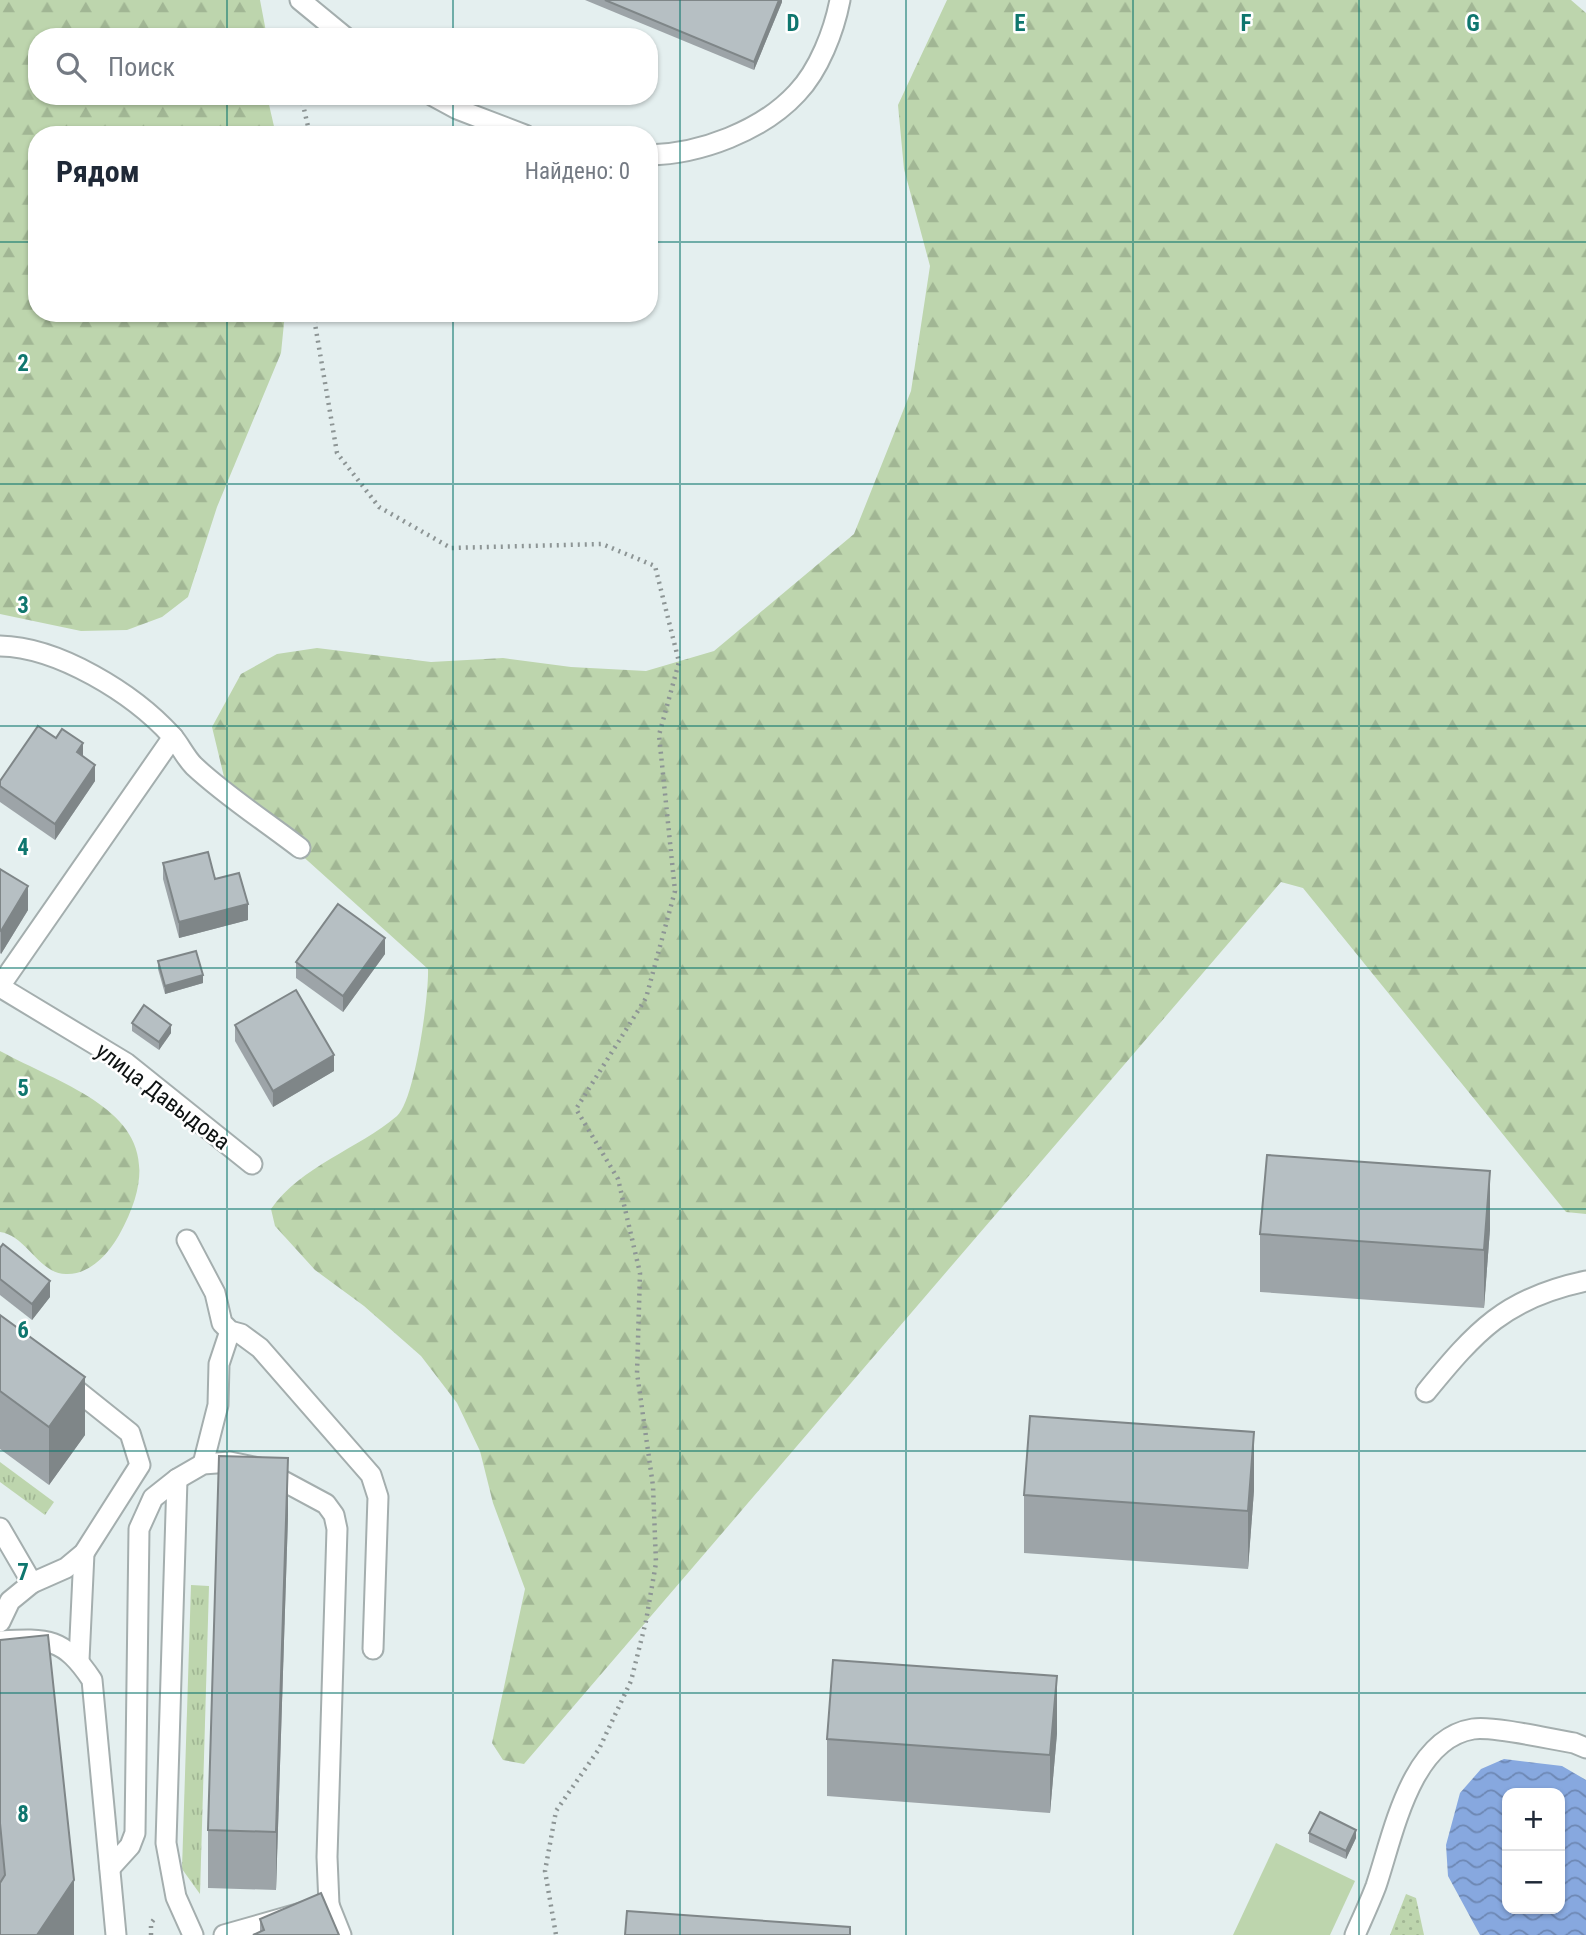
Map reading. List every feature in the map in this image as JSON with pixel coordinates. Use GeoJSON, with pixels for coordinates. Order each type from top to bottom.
{"type":"FeatureCollection","features":[{"type":"Feature","properties":{"kind":"lane"},"geometry":{"type":"LineString","coordinates":[[300,0],[334,28]]}},
{"type":"Feature","properties":{"kind":"lane"},"geometry":{"type":"LineString","coordinates":[[658,155],[673,155],[715,144],[762,120],[796,94],[816,68],[840,0]]}},
{"type":"Feature","properties":{"kind":"lane"},"geometry":{"type":"LineString","coordinates":[[450,105],[502,126]]}},
{"type":"Feature","properties":{"kind":"lane"},"geometry":{"type":"LineString","coordinates":[[0,646],[44,653],[77,667],[148,713],[173,737],[192,765],[300,848]]}},
{"type":"Feature","properties":{"kind":"lane"},"geometry":{"type":"LineString","coordinates":[[0,987],[173,737]]}},
{"type":"Feature","properties":{"kind":"lane","name":"улица Давыдова"},"geometry":{"type":"LineString","coordinates":[[0,987],[126,1063],[252,1164]]}},
{"type":"Feature","properties":{"kind":"lane"},"geometry":{"type":"LineString","coordinates":[[187,1240],[215,1293],[222,1323],[229,1331],[241,1334],[260,1348],[371,1475],[377,1497],[373,1649]]}},
{"type":"Feature","properties":{"kind":"lane"},"geometry":{"type":"LineString","coordinates":[[1426,1392],[1471,1337],[1493,1320],[1520,1303],[1586,1281]]}},
{"type":"Feature","properties":{"kind":"lane"},"geometry":{"type":"LineString","coordinates":[[203,1464],[214,1425],[219,1364],[229,1331]]}},
{"type":"Feature","properties":{"kind":"lane"},"geometry":{"type":"LineString","coordinates":[[0,1622],[10,1601],[32,1583],[66,1568],[84,1553],[140,1465],[130,1433],[53,1372]]}},
{"type":"Feature","properties":{"kind":"lane"},"geometry":{"type":"LineString","coordinates":[[110,1868],[130,1846],[135,1833],[139,1530],[153,1498],[177,1479],[203,1464],[230,1462],[259,1468],[326,1504],[334,1515],[337,1529],[327,1857],[329,1905],[341,1935]]}},
{"type":"Feature","properties":{"kind":"lane"},"geometry":{"type":"LineString","coordinates":[[177,1479],[166,1843],[176,1897],[193,1935]]}},
{"type":"Feature","properties":{"kind":"lane"},"geometry":{"type":"LineString","coordinates":[[0,1528],[32,1583]]}},
{"type":"Feature","properties":{"kind":"lane"},"geometry":{"type":"LineString","coordinates":[[79,1660],[84,1553]]}},
{"type":"Feature","properties":{"kind":"lane"},"geometry":{"type":"LineString","coordinates":[[0,1641],[57,1643],[79,1660],[92,1680],[116,1935]]}},
{"type":"Feature","properties":{"kind":"lane"},"geometry":{"type":"LineString","coordinates":[[1355,1935],[1375,1888],[1410,1787],[1438,1746],[1453,1735],[1475,1728],[1574,1743],[1586,1748]]}},
{"type":"Feature","properties":{"kind":"lane"},"geometry":{"type":"LineString","coordinates":[[224,1935],[329,1905]]}},
{"type":"Feature","properties":{"kind":"path"},"geometry":{"type":"LineString","coordinates":[[303,105],[308,126]]}},
{"type":"Feature","properties":{"kind":"path"},"geometry":{"type":"LineString","coordinates":[[315,322],[337,453],[379,507],[451,548],[601,544],[655,566],[679,662],[659,735],[675,891],[646,998],[576,1109],[618,1179],[640,1273],[637,1373],[653,1486],[656,1563],[646,1621],[631,1681],[599,1749],[556,1811],[545,1871],[556,1935]]}},
{"type":"Feature","properties":{"kind":"path"},"geometry":{"type":"LineString","coordinates":[[151,1923],[151,1935]]}},
{"type":"Feature","properties":{"kind":"green space"},"geometry":{"type":"Polygon","coordinates":[[[0,0],[260,0],[265,28],[28,28],[28,105],[269,105],[274,126],[28,126],[28,322],[284,322],[281,353],[217,507],[188,597],[162,617],[127,630],[81,631],[0,614],[0,0]]]}},
{"type":"Feature","properties":{"kind":"green space"},"geometry":{"type":"Polygon","coordinates":[[[947,0],[1571,0],[1586,13],[1586,1214],[1566,1212],[1303,888],[1281,882],[524,1764],[503,1760],[492,1743],[525,1589],[493,1503],[480,1451],[457,1403],[421,1356],[364,1306],[315,1270],[275,1226],[271,1209],[298,1181],[382,1128],[397,1116],[404,1106],[420,1046],[428,969],[268,825],[225,781],[212,727],[241,674],[277,654],[317,648],[431,662],[503,658],[571,667],[646,671],[714,651],[854,534],[911,391],[930,266],[904,169],[898,105],[947,0]]]}},
{"type":"Feature","properties":{"kind":"green space"},"geometry":{"type":"Polygon","coordinates":[[[0,1051],[90,1098],[114,1116],[131,1137],[139,1163],[136,1196],[115,1242],[98,1262],[83,1271],[66,1274],[56,1272],[40,1262],[17,1240],[0,1232],[0,1051]]]}},
{"type":"Feature","properties":{"kind":"green space"},"geometry":{"type":"Polygon","coordinates":[[[0,1462],[54,1502],[45,1515],[0,1482],[0,1462]]]}},
{"type":"Feature","properties":{"kind":"green space"},"geometry":{"type":"Polygon","coordinates":[[[191,1585],[209,1586],[200,1894],[182,1869],[191,1585]]]}},
{"type":"Feature","properties":{"kind":"green space"},"geometry":{"type":"Polygon","coordinates":[[[1276,1843],[1355,1881],[1330,1935],[1233,1935],[1276,1843]]]}},
{"type":"Feature","properties":{"kind":"green space"},"geometry":{"type":"Polygon","coordinates":[[[1406,1894],[1416,1898],[1424,1935],[1390,1935],[1406,1894]]]}},
{"type":"Feature","properties":{"kind":"water"},"geometry":{"type":"Polygon","coordinates":[[[1504,1759],[1562,1766],[1586,1780],[1586,1935],[1480,1935],[1448,1876],[1446,1845],[1460,1793],[1481,1769],[1504,1759]]]}},
{"type":"Feature","properties":{"kind":"building"},"geometry":{"type":"Polygon","coordinates":[[[605,0],[779,0],[754,62],[605,0]]]}},
{"type":"Feature","properties":{"kind":"building"},"geometry":{"type":"Polygon","coordinates":[[[38,726],[56,738],[62,729],[83,743],[77,752],[95,765],[55,824],[0,786],[0,781],[38,726]]]}},
{"type":"Feature","properties":{"kind":"building"},"geometry":{"type":"Polygon","coordinates":[[[208,852],[215,879],[239,873],[248,904],[179,922],[163,863],[208,852]]]}},
{"type":"Feature","properties":{"kind":"building"},"geometry":{"type":"Polygon","coordinates":[[[0,869],[28,886],[1,931],[0,930],[0,869]]]}},
{"type":"Feature","properties":{"kind":"building"},"geometry":{"type":"Polygon","coordinates":[[[338,904],[385,938],[343,996],[296,962],[338,904]]]}},
{"type":"Feature","properties":{"kind":"building"},"geometry":{"type":"Polygon","coordinates":[[[196,951],[203,975],[165,986],[158,961],[196,951]]]}},
{"type":"Feature","properties":{"kind":"building"},"geometry":{"type":"Polygon","coordinates":[[[296,990],[334,1055],[273,1091],[235,1025],[296,990]]]}},
{"type":"Feature","properties":{"kind":"building"},"geometry":{"type":"Polygon","coordinates":[[[144,1005],[171,1025],[159,1042],[132,1023],[144,1005]]]}},
{"type":"Feature","properties":{"kind":"building"},"geometry":{"type":"Polygon","coordinates":[[[1267,1155],[1490,1171],[1484,1250],[1260,1234],[1267,1155]]]}},
{"type":"Feature","properties":{"kind":"building"},"geometry":{"type":"Polygon","coordinates":[[[3,1244],[50,1281],[32,1304],[0,1279],[0,1248],[3,1244]]]}},
{"type":"Feature","properties":{"kind":"building"},"geometry":{"type":"Polygon","coordinates":[[[0,1315],[85,1377],[49,1427],[0,1391],[0,1315]]]}},
{"type":"Feature","properties":{"kind":"building"},"geometry":{"type":"Polygon","coordinates":[[[1030,1416],[1254,1432],[1248,1511],[1024,1495],[1030,1416]]]}},
{"type":"Feature","properties":{"kind":"building"},"geometry":{"type":"Polygon","coordinates":[[[219,1456],[288,1458],[276,1832],[208,1830],[219,1456]]]}},
{"type":"Feature","properties":{"kind":"building"},"geometry":{"type":"Polygon","coordinates":[[[48,1635],[74,1880],[37,1935],[0,1935],[0,1883],[5,1875],[0,1823],[0,1640],[48,1635]]]}},
{"type":"Feature","properties":{"kind":"building"},"geometry":{"type":"Polygon","coordinates":[[[833,1660],[1057,1676],[1050,1755],[827,1739],[833,1660]]]}},
{"type":"Feature","properties":{"kind":"building"},"geometry":{"type":"Polygon","coordinates":[[[1320,1812],[1356,1830],[1346,1851],[1309,1833],[1320,1812]]]}},
{"type":"Feature","properties":{"kind":"building"},"geometry":{"type":"Polygon","coordinates":[[[321,1893],[339,1935],[253,1935],[264,1930],[260,1919],[321,1893]]]}},
{"type":"Feature","properties":{"kind":"building"},"geometry":{"type":"Polygon","coordinates":[[[627,1911],[850,1927],[850,1935],[625,1935],[627,1911]]]}}]}
